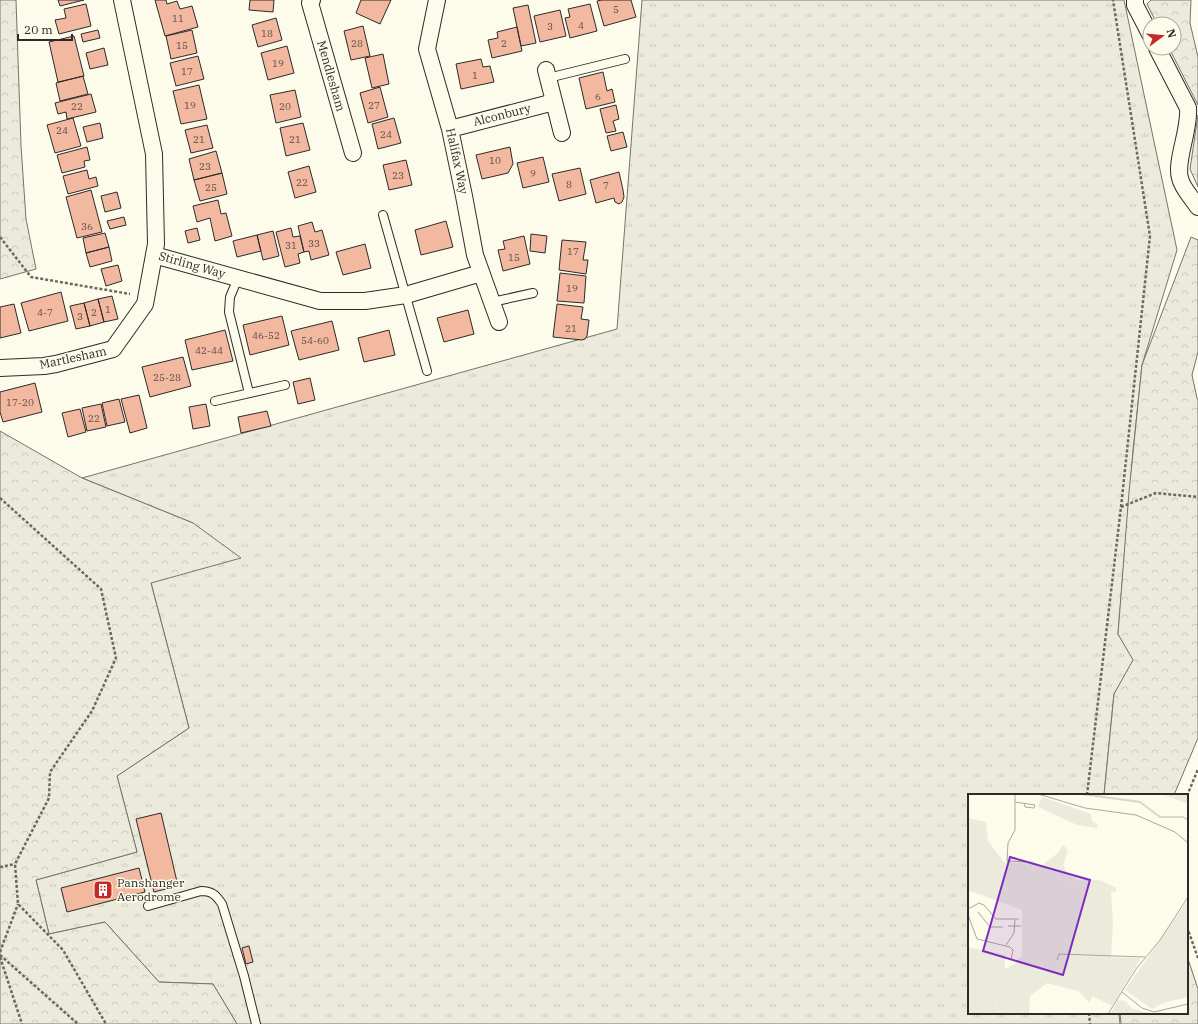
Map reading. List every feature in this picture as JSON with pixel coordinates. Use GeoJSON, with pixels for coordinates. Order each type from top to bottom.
{"type":"FeatureCollection","features":[{"type":"Feature","properties":{"kind":"street","name":"Stirling Way"},"geometry":{"type":"LineString","coordinates":[[122,0],[154,154],[156,244],[154,255],[320,301],[365,301],[406,295],[482,273]]}},
{"type":"Feature","properties":{"kind":"street","name":"Mendlesham"},"geometry":{"type":"LineString","coordinates":[[312,0],[310,3],[353,153]]}},
{"type":"Feature","properties":{"kind":"street","name":"Halifax Way"},"geometry":{"type":"LineString","coordinates":[[437,0],[427,49],[450,129],[475,255],[499,322]]}},
{"type":"Feature","properties":{"kind":"street"},"geometry":{"type":"LineString","coordinates":[[1135,0],[1135,5],[1142,19]]}},
{"type":"Feature","properties":{"kind":"street"},"geometry":{"type":"LineString","coordinates":[[1161,56],[1188,108],[1189,118],[1178,171],[1180,180],[1198,207]]}},
{"type":"Feature","properties":{"kind":"street"},"geometry":{"type":"LineString","coordinates":[[547,74],[562,133]]}},
{"type":"Feature","properties":{"kind":"street","name":"Alconbury"},"geometry":{"type":"LineString","coordinates":[[450,129],[554,102]]}},
{"type":"Feature","properties":{"kind":"street","name":"Martlesham"},"geometry":{"type":"LineString","coordinates":[[0,368],[44,366],[113,349],[145,304],[154,255]]}},
{"type":"Feature","properties":{"kind":"lane"},"geometry":{"type":"LineString","coordinates":[[547,74],[625,59]]}},
{"type":"Feature","properties":{"kind":"lane"},"geometry":{"type":"LineString","coordinates":[[383,215],[427,370]]}},
{"type":"Feature","properties":{"kind":"lane"},"geometry":{"type":"LineString","coordinates":[[238,278],[230,296],[229,312],[249,393]]}},
{"type":"Feature","properties":{"kind":"lane"},"geometry":{"type":"LineString","coordinates":[[492,302],[533,293]]}},
{"type":"Feature","properties":{"kind":"lane"},"geometry":{"type":"LineString","coordinates":[[214,401],[285,385]]}},
{"type":"Feature","properties":{"kind":"lane"},"geometry":{"type":"LineString","coordinates":[[148,906],[201,891],[210,891],[217,895],[222,904],[244,976],[256,1024]]}},
{"type":"Feature","properties":{"kind":"path"},"geometry":{"type":"LineString","coordinates":[[1087,794],[1121,507],[1150,236],[1113,0]]}},
{"type":"Feature","properties":{"kind":"path"},"geometry":{"type":"LineString","coordinates":[[0,237],[31,277],[147,296]]}},
{"type":"Feature","properties":{"kind":"path"},"geometry":{"type":"LineString","coordinates":[[1121,507],[1156,493],[1198,497]]}},
{"type":"Feature","properties":{"kind":"path"},"geometry":{"type":"LineString","coordinates":[[0,498],[101,590],[116,658],[92,711],[50,772],[49,798],[15,864],[18,904],[0,955],[22,1024]]}},
{"type":"Feature","properties":{"kind":"path"},"geometry":{"type":"LineString","coordinates":[[1188,794],[1198,769]]}},
{"type":"Feature","properties":{"kind":"path"},"geometry":{"type":"LineString","coordinates":[[0,867],[15,864]]}},
{"type":"Feature","properties":{"kind":"path"},"geometry":{"type":"LineString","coordinates":[[18,904],[63,950],[106,1024]]}},
{"type":"Feature","properties":{"kind":"path"},"geometry":{"type":"LineString","coordinates":[[1188,930],[1198,958]]}},
{"type":"Feature","properties":{"kind":"path"},"geometry":{"type":"LineString","coordinates":[[0,955],[78,1024]]}},
{"type":"Feature","properties":{"kind":"path"},"geometry":{"type":"LineString","coordinates":[[1089,1014],[1090,1024]]}},
{"type":"Feature","properties":{"kind":"green space"},"geometry":{"type":"Polygon","coordinates":[[[0,0],[16,0],[21,146],[26,219],[36,269],[0,279],[0,0]]]}},
{"type":"Feature","properties":{"kind":"green space","name":"Panshanger Aerodrome"},"geometry":{"type":"Polygon","coordinates":[[[642,0],[1124,0],[1177,250],[1142,365],[1133,451],[1118,634],[1134,660],[1114,694],[1104,794],[968,794],[968,1014],[1119,1014],[1120,1024],[237,1024],[213,984],[159,982],[105,922],[49,934],[36,880],[137,852],[117,776],[189,728],[151,583],[193,523],[82,478],[617,329],[642,0]]]}},
{"type":"Feature","properties":{"kind":"green space"},"geometry":{"type":"Polygon","coordinates":[[[1151,0],[1191,0],[1190,23],[1198,57],[1198,105],[1173,56],[1182,56],[1182,16],[1153,16],[1147,4],[1151,0]]]}},
{"type":"Feature","properties":{"kind":"green space"},"geometry":{"type":"Polygon","coordinates":[[[1198,115],[1198,187],[1190,169],[1198,115]]]}},
{"type":"Feature","properties":{"kind":"green space"},"geometry":{"type":"Polygon","coordinates":[[[1191,237],[1198,240],[1198,352],[1192,375],[1198,400],[1198,738],[1174,794],[1104,794],[1114,694],[1133,660],[1118,634],[1129,492],[1142,365],[1191,237]]]}},
{"type":"Feature","properties":{"kind":"green space"},"geometry":{"type":"Polygon","coordinates":[[[0,431],[82,478],[193,523],[241,558],[151,583],[189,728],[117,776],[137,852],[36,880],[49,934],[105,922],[159,982],[213,984],[237,1024],[0,1024],[0,431]]]}},
{"type":"Feature","properties":{"kind":"green space"},"geometry":{"type":"Polygon","coordinates":[[[1188,959],[1198,989],[1198,1024],[1121,1024],[1120,1014],[1188,1014],[1188,959]]]}},
{"type":"Feature","properties":{"kind":"building"},"geometry":{"type":"Polygon","coordinates":[[[58,0],[84,0],[60,6],[58,0]]]}},
{"type":"Feature","properties":{"kind":"building"},"geometry":{"type":"Polygon","coordinates":[[[155,0],[166,0],[167,4],[177,1],[180,9],[192,6],[198,27],[165,36],[155,0]]]}},
{"type":"Feature","properties":{"kind":"building"},"geometry":{"type":"Polygon","coordinates":[[[250,0],[274,0],[273,12],[249,10],[250,0]]]}},
{"type":"Feature","properties":{"kind":"building"},"geometry":{"type":"Polygon","coordinates":[[[361,0],[391,0],[380,24],[356,13],[361,0]]]}},
{"type":"Feature","properties":{"kind":"building"},"geometry":{"type":"Polygon","coordinates":[[[631,0],[636,17],[604,26],[597,1],[631,0]]]}},
{"type":"Feature","properties":{"kind":"building"},"geometry":{"type":"Polygon","coordinates":[[[86,4],[91,26],[59,34],[55,20],[66,18],[64,9],[86,4]]]}},
{"type":"Feature","properties":{"kind":"building"},"geometry":{"type":"Polygon","coordinates":[[[590,4],[597,31],[570,38],[565,18],[570,17],[568,9],[590,4]]]}},
{"type":"Feature","properties":{"kind":"building"},"geometry":{"type":"Polygon","coordinates":[[[528,5],[536,43],[521,46],[513,8],[528,5]]]}},
{"type":"Feature","properties":{"kind":"building"},"geometry":{"type":"Polygon","coordinates":[[[560,10],[566,36],[540,42],[534,16],[560,10]]]}},
{"type":"Feature","properties":{"kind":"building"},"geometry":{"type":"Polygon","coordinates":[[[276,18],[282,40],[258,47],[252,25],[276,18]]]}},
{"type":"Feature","properties":{"kind":"building"},"geometry":{"type":"Polygon","coordinates":[[[363,26],[370,56],[351,60],[344,31],[363,26]]]}},
{"type":"Feature","properties":{"kind":"building"},"geometry":{"type":"Polygon","coordinates":[[[517,27],[522,51],[492,58],[488,40],[498,38],[497,32],[517,27]]]}},
{"type":"Feature","properties":{"kind":"building"},"geometry":{"type":"Polygon","coordinates":[[[98,30],[100,38],[83,42],[81,34],[98,30]]]}},
{"type":"Feature","properties":{"kind":"building"},"geometry":{"type":"Polygon","coordinates":[[[192,30],[197,53],[171,59],[166,36],[192,30]]]}},
{"type":"Feature","properties":{"kind":"building"},"geometry":{"type":"Polygon","coordinates":[[[74,36],[84,76],[58,82],[49,42],[74,36]]]}},
{"type":"Feature","properties":{"kind":"building"},"geometry":{"type":"Polygon","coordinates":[[[287,46],[294,73],[268,80],[261,53],[287,46]]]}},
{"type":"Feature","properties":{"kind":"building"},"geometry":{"type":"Polygon","coordinates":[[[104,48],[108,65],[90,69],[86,53],[104,48]]]}},
{"type":"Feature","properties":{"kind":"building"},"geometry":{"type":"Polygon","coordinates":[[[383,54],[389,84],[372,88],[365,58],[383,54]]]}},
{"type":"Feature","properties":{"kind":"building"},"geometry":{"type":"Polygon","coordinates":[[[198,56],[204,79],[176,86],[170,63],[198,56]]]}},
{"type":"Feature","properties":{"kind":"building"},"geometry":{"type":"Polygon","coordinates":[[[481,59],[483,67],[490,66],[494,82],[461,89],[456,64],[481,59]]]}},
{"type":"Feature","properties":{"kind":"building"},"geometry":{"type":"Polygon","coordinates":[[[603,72],[607,91],[612,89],[615,102],[586,109],[579,78],[603,72]]]}},
{"type":"Feature","properties":{"kind":"building"},"geometry":{"type":"Polygon","coordinates":[[[83,76],[88,94],[60,101],[56,83],[83,76]]]}},
{"type":"Feature","properties":{"kind":"building"},"geometry":{"type":"Polygon","coordinates":[[[199,85],[207,119],[181,124],[173,91],[199,85]]]}},
{"type":"Feature","properties":{"kind":"building"},"geometry":{"type":"Polygon","coordinates":[[[380,87],[388,117],[368,123],[360,93],[380,87]]]}},
{"type":"Feature","properties":{"kind":"building"},"geometry":{"type":"Polygon","coordinates":[[[295,90],[301,117],[276,123],[270,95],[295,90]]]}},
{"type":"Feature","properties":{"kind":"building"},"geometry":{"type":"Polygon","coordinates":[[[91,94],[96,112],[67,119],[66,112],[58,114],[55,103],[91,94]]]}},
{"type":"Feature","properties":{"kind":"building"},"geometry":{"type":"Polygon","coordinates":[[[616,105],[619,119],[613,121],[616,131],[606,133],[600,109],[616,105]]]}},
{"type":"Feature","properties":{"kind":"building"},"geometry":{"type":"Polygon","coordinates":[[[73,118],[81,146],[55,153],[47,125],[73,118]]]}},
{"type":"Feature","properties":{"kind":"building"},"geometry":{"type":"Polygon","coordinates":[[[394,118],[401,143],[378,149],[372,124],[394,118]]]}},
{"type":"Feature","properties":{"kind":"building"},"geometry":{"type":"Polygon","coordinates":[[[100,123],[103,138],[87,142],[83,127],[100,123]]]}},
{"type":"Feature","properties":{"kind":"building"},"geometry":{"type":"Polygon","coordinates":[[[303,123],[310,150],[286,156],[280,128],[303,123]]]}},
{"type":"Feature","properties":{"kind":"building"},"geometry":{"type":"Polygon","coordinates":[[[207,125],[213,148],[191,153],[185,130],[207,125]]]}},
{"type":"Feature","properties":{"kind":"building"},"geometry":{"type":"Polygon","coordinates":[[[623,132],[627,147],[611,151],[607,136],[623,132]]]}},
{"type":"Feature","properties":{"kind":"building"},"geometry":{"type":"Polygon","coordinates":[[[87,147],[90,160],[84,161],[85,167],[62,173],[57,155],[87,147]]]}},
{"type":"Feature","properties":{"kind":"building"},"geometry":{"type":"Polygon","coordinates":[[[510,147],[513,164],[508,173],[482,179],[476,155],[510,147]]]}},
{"type":"Feature","properties":{"kind":"building"},"geometry":{"type":"Polygon","coordinates":[[[216,151],[222,173],[194,180],[189,159],[216,151]]]}},
{"type":"Feature","properties":{"kind":"building"},"geometry":{"type":"Polygon","coordinates":[[[543,157],[549,182],[523,188],[517,163],[543,157]]]}},
{"type":"Feature","properties":{"kind":"building"},"geometry":{"type":"Polygon","coordinates":[[[406,160],[412,185],[389,190],[383,165],[406,160]]]}},
{"type":"Feature","properties":{"kind":"building"},"geometry":{"type":"Polygon","coordinates":[[[309,166],[316,192],[295,198],[288,172],[309,166]]]}},
{"type":"Feature","properties":{"kind":"building"},"geometry":{"type":"Polygon","coordinates":[[[580,168],[586,194],[559,201],[552,174],[580,168]]]}},
{"type":"Feature","properties":{"kind":"building"},"geometry":{"type":"Polygon","coordinates":[[[87,170],[89,179],[96,177],[98,186],[68,194],[63,176],[87,170]]]}},
{"type":"Feature","properties":{"kind":"building"},"geometry":{"type":"Polygon","coordinates":[[[619,172],[624,197],[622,202],[619,204],[615,202],[614,198],[596,203],[590,180],[619,172]]]}},
{"type":"Feature","properties":{"kind":"building"},"geometry":{"type":"Polygon","coordinates":[[[222,173],[227,194],[200,201],[194,180],[222,173]]]}},
{"type":"Feature","properties":{"kind":"building"},"geometry":{"type":"Polygon","coordinates":[[[91,190],[102,232],[77,238],[66,197],[91,190]]]}},
{"type":"Feature","properties":{"kind":"building"},"geometry":{"type":"Polygon","coordinates":[[[117,192],[121,208],[105,212],[101,196],[117,192]]]}},
{"type":"Feature","properties":{"kind":"building"},"geometry":{"type":"Polygon","coordinates":[[[218,200],[221,214],[226,213],[232,236],[215,241],[210,218],[197,222],[193,206],[218,200]]]}},
{"type":"Feature","properties":{"kind":"building"},"geometry":{"type":"Polygon","coordinates":[[[124,217],[126,225],[110,229],[107,221],[124,217]]]}},
{"type":"Feature","properties":{"kind":"building"},"geometry":{"type":"Polygon","coordinates":[[[446,221],[453,247],[421,255],[415,230],[446,221]]]}},
{"type":"Feature","properties":{"kind":"building"},"geometry":{"type":"Polygon","coordinates":[[[312,222],[315,232],[322,230],[329,255],[311,260],[309,251],[304,252],[298,226],[312,222]]]}},
{"type":"Feature","properties":{"kind":"building"},"geometry":{"type":"Polygon","coordinates":[[[197,228],[200,240],[188,243],[185,231],[197,228]]]}},
{"type":"Feature","properties":{"kind":"building"},"geometry":{"type":"Polygon","coordinates":[[[291,228],[293,237],[300,236],[304,252],[298,254],[300,263],[285,267],[276,232],[291,228]]]}},
{"type":"Feature","properties":{"kind":"building"},"geometry":{"type":"Polygon","coordinates":[[[273,231],[279,256],[263,260],[257,235],[273,231]]]}},
{"type":"Feature","properties":{"kind":"building"},"geometry":{"type":"Polygon","coordinates":[[[105,233],[109,247],[86,253],[83,238],[105,233]]]}},
{"type":"Feature","properties":{"kind":"building"},"geometry":{"type":"Polygon","coordinates":[[[531,234],[547,236],[545,253],[530,251],[531,234]]]}},
{"type":"Feature","properties":{"kind":"building"},"geometry":{"type":"Polygon","coordinates":[[[257,235],[261,251],[237,257],[233,241],[257,235]]]}},
{"type":"Feature","properties":{"kind":"building"},"geometry":{"type":"Polygon","coordinates":[[[524,236],[530,264],[503,271],[498,250],[505,249],[503,241],[524,236]]]}},
{"type":"Feature","properties":{"kind":"building"},"geometry":{"type":"Polygon","coordinates":[[[562,240],[586,242],[583,260],[588,260],[586,274],[559,270],[562,240]]]}},
{"type":"Feature","properties":{"kind":"building"},"geometry":{"type":"Polygon","coordinates":[[[365,244],[371,268],[343,275],[336,252],[365,244]]]}},
{"type":"Feature","properties":{"kind":"building"},"geometry":{"type":"Polygon","coordinates":[[[109,247],[112,261],[90,267],[86,253],[109,247]]]}},
{"type":"Feature","properties":{"kind":"building"},"geometry":{"type":"Polygon","coordinates":[[[118,265],[122,281],[106,286],[101,269],[118,265]]]}},
{"type":"Feature","properties":{"kind":"building"},"geometry":{"type":"Polygon","coordinates":[[[560,273],[586,276],[584,303],[557,301],[560,273]]]}},
{"type":"Feature","properties":{"kind":"building"},"geometry":{"type":"Polygon","coordinates":[[[61,292],[68,321],[29,331],[21,303],[61,292]]]}},
{"type":"Feature","properties":{"kind":"building"},"geometry":{"type":"Polygon","coordinates":[[[112,296],[118,319],[104,322],[98,299],[112,296]]]}},
{"type":"Feature","properties":{"kind":"building"},"geometry":{"type":"Polygon","coordinates":[[[98,299],[104,322],[90,326],[84,303],[98,299]]]}},
{"type":"Feature","properties":{"kind":"building"},"geometry":{"type":"Polygon","coordinates":[[[84,303],[90,326],[76,329],[70,306],[84,303]]]}},
{"type":"Feature","properties":{"kind":"building"},"geometry":{"type":"Polygon","coordinates":[[[14,304],[21,333],[0,338],[0,307],[14,304]]]}},
{"type":"Feature","properties":{"kind":"building"},"geometry":{"type":"Polygon","coordinates":[[[557,304],[583,307],[581,319],[589,320],[587,336],[585,339],[553,337],[557,304]]]}},
{"type":"Feature","properties":{"kind":"building"},"geometry":{"type":"Polygon","coordinates":[[[468,310],[474,334],[444,342],[437,318],[468,310]]]}},
{"type":"Feature","properties":{"kind":"building"},"geometry":{"type":"Polygon","coordinates":[[[282,316],[289,345],[250,355],[243,325],[282,316]]]}},
{"type":"Feature","properties":{"kind":"building"},"geometry":{"type":"Polygon","coordinates":[[[332,321],[339,350],[299,360],[291,331],[332,321]]]}},
{"type":"Feature","properties":{"kind":"building"},"geometry":{"type":"Polygon","coordinates":[[[225,330],[233,361],[192,370],[185,340],[225,330]]]}},
{"type":"Feature","properties":{"kind":"building"},"geometry":{"type":"Polygon","coordinates":[[[389,330],[395,355],[364,362],[358,338],[389,330]]]}},
{"type":"Feature","properties":{"kind":"building"},"geometry":{"type":"Polygon","coordinates":[[[183,357],[191,386],[150,397],[142,367],[183,357]]]}},
{"type":"Feature","properties":{"kind":"building"},"geometry":{"type":"Polygon","coordinates":[[[310,378],[315,400],[298,404],[293,382],[310,378]]]}},
{"type":"Feature","properties":{"kind":"building"},"geometry":{"type":"Polygon","coordinates":[[[35,383],[42,412],[3,422],[0,412],[0,392],[35,383]]]}},
{"type":"Feature","properties":{"kind":"building"},"geometry":{"type":"Polygon","coordinates":[[[139,395],[147,428],[130,433],[121,399],[139,395]]]}},
{"type":"Feature","properties":{"kind":"building"},"geometry":{"type":"Polygon","coordinates":[[[119,399],[125,422],[107,426],[102,403],[119,399]]]}},
{"type":"Feature","properties":{"kind":"building"},"geometry":{"type":"Polygon","coordinates":[[[101,404],[106,427],[87,431],[82,408],[101,404]]]}},
{"type":"Feature","properties":{"kind":"building"},"geometry":{"type":"Polygon","coordinates":[[[206,404],[210,426],[193,429],[189,407],[206,404]]]}},
{"type":"Feature","properties":{"kind":"building"},"geometry":{"type":"Polygon","coordinates":[[[80,409],[86,432],[68,437],[62,413],[80,409]]]}},
{"type":"Feature","properties":{"kind":"building"},"geometry":{"type":"Polygon","coordinates":[[[267,411],[271,426],[241,433],[238,417],[267,411]]]}},
{"type":"Feature","properties":{"kind":"building"},"geometry":{"type":"Polygon","coordinates":[[[161,813],[178,886],[154,892],[136,819],[161,813]]]}},
{"type":"Feature","properties":{"kind":"building","name":"Panshanger Aerodrome"},"geometry":{"type":"Polygon","coordinates":[[[139,868],[145,892],[67,912],[61,888],[139,868]]]}},
{"type":"Feature","properties":{"kind":"building"},"geometry":{"type":"Polygon","coordinates":[[[249,946],[253,962],[246,964],[242,948],[249,946]]]}},
{"type":"Feature","properties":{"kind":"place","name":"Panshanger Aerodrome"},"geometry":{"type":"Point","coordinates":[103,890]}}]}
